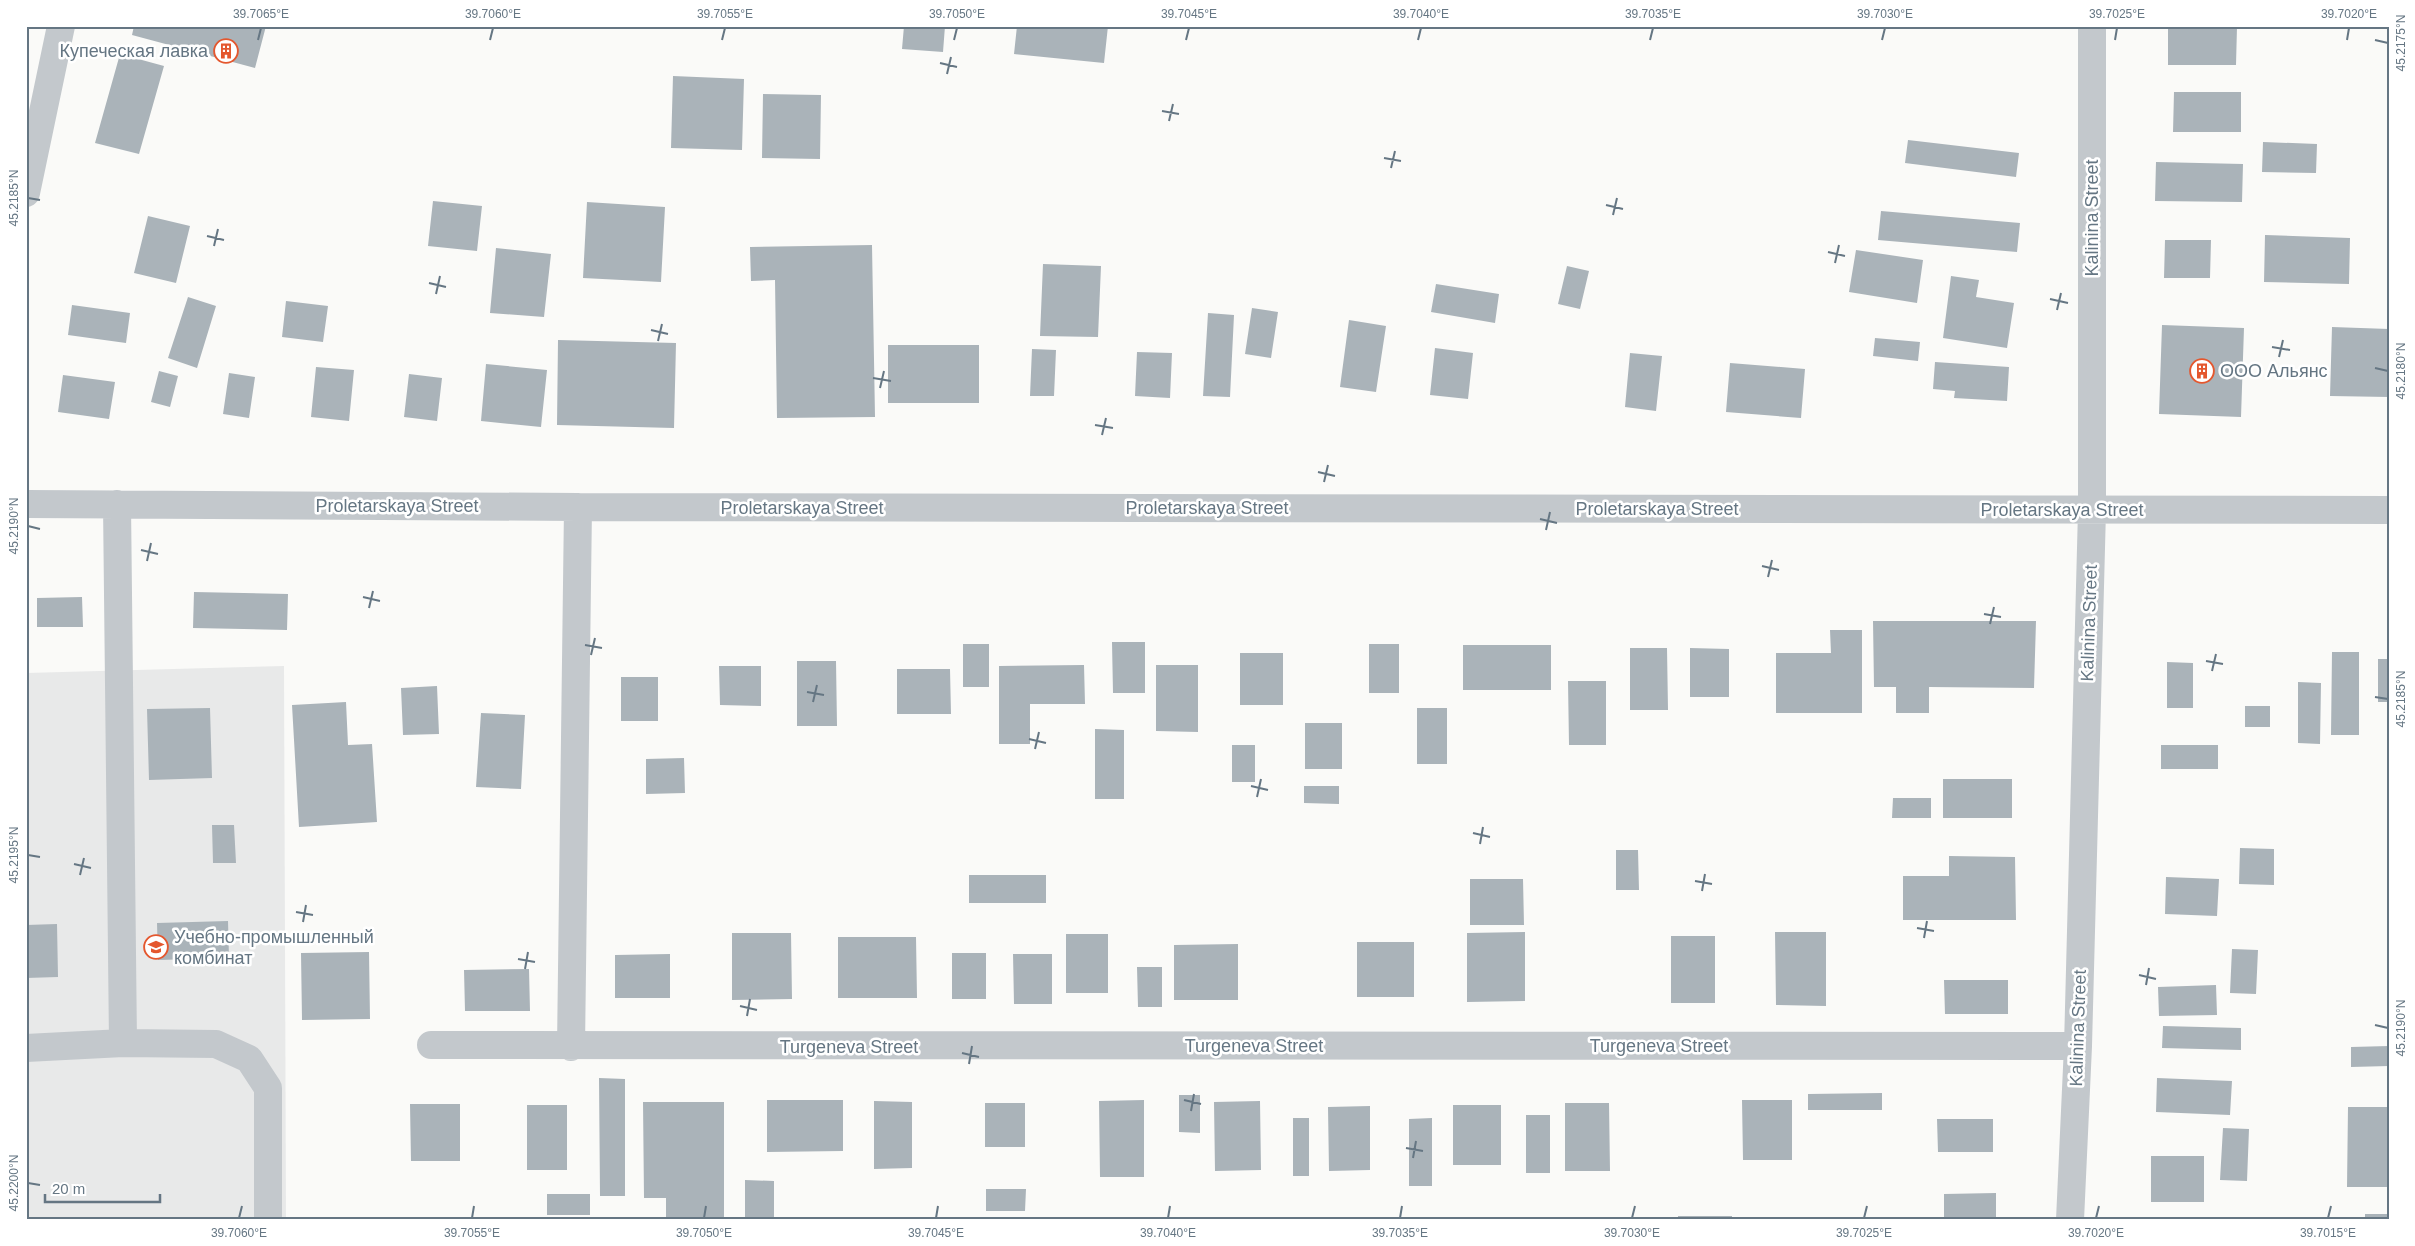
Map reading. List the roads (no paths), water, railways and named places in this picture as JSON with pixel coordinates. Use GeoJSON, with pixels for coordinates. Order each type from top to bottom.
{"type":"FeatureCollection","features":[{"type":"Feature","properties":{"kind":"street"},"geometry":{"type":"LineString","coordinates":[[26,193],[61,26]]}},
{"type":"Feature","properties":{"kind":"street","name":"Kalinina Street"},"geometry":{"type":"LineString","coordinates":[[2070,1220],[2078,1046],[2092,510],[2092,26]]}},
{"type":"Feature","properties":{"kind":"street","name":"Proletarskaya Street"},"geometry":{"type":"LineString","coordinates":[[26,504],[578,507],[2389,510]]}},
{"type":"Feature","properties":{"kind":"street"},"geometry":{"type":"LineString","coordinates":[[116,504],[123,1043]]}},
{"type":"Feature","properties":{"kind":"street"},"geometry":{"type":"LineString","coordinates":[[571,1047],[578,507]]}},
{"type":"Feature","properties":{"kind":"street"},"geometry":{"type":"LineString","coordinates":[[26,1048],[123,1043],[216,1044],[249,1058],[268,1088],[268,1220]]}},
{"type":"Feature","properties":{"kind":"street","name":"Turgeneva Street"},"geometry":{"type":"LineString","coordinates":[[431,1045],[571,1047],[2078,1046]]}},
{"type":"Feature","properties":{"kind":"place","name":"Купеческая лавка"},"geometry":{"type":"Point","coordinates":[226,51]}},
{"type":"Feature","properties":{"kind":"place","name":"ООО Альянс"},"geometry":{"type":"Point","coordinates":[2202,371]}},
{"type":"Feature","properties":{"kind":"place","name":"Учебно-промышленный комбинат"},"geometry":{"type":"Point","coordinates":[156,947]}}]}
